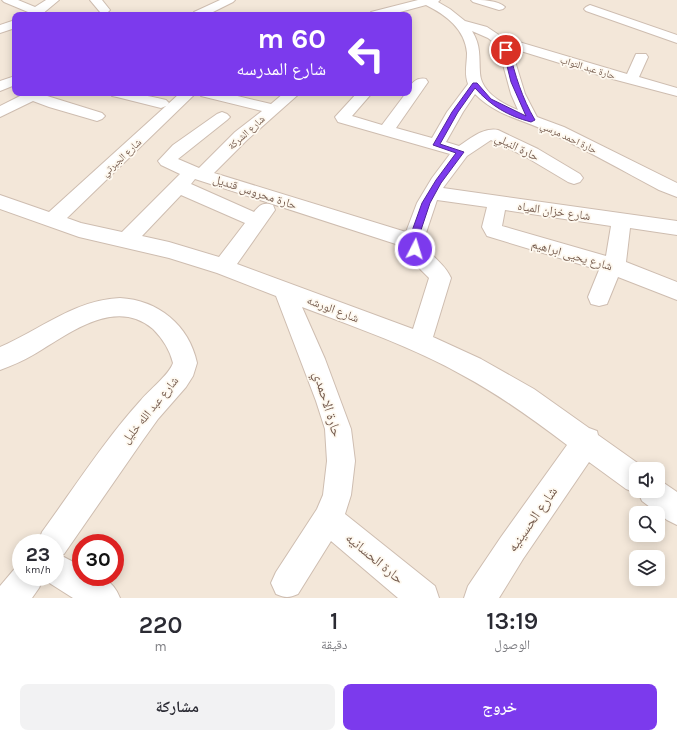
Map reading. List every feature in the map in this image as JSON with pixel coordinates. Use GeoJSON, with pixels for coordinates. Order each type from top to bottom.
{"type":"FeatureCollection","features":[{"type":"Feature","properties":{"kind":"street"},"geometry":{"type":"LineString","coordinates":[[8,0],[32,12]]}},
{"type":"Feature","properties":{"kind":"street"},"geometry":{"type":"LineString","coordinates":[[35,12],[53,0]]}},
{"type":"Feature","properties":{"kind":"street"},"geometry":{"type":"LineString","coordinates":[[96,0],[104,10]]}},
{"type":"Feature","properties":{"kind":"street"},"geometry":{"type":"LineString","coordinates":[[204,12],[229,0]]}},
{"type":"Feature","properties":{"kind":"street"},"geometry":{"type":"LineString","coordinates":[[477,0],[499,7]]}},
{"type":"Feature","properties":{"kind":"street"},"geometry":{"type":"LineString","coordinates":[[387,12],[429,1],[448,13],[461,24],[469,35],[473,52],[472,70],[475,84],[455,112],[436,145]]}},
{"type":"Feature","properties":{"kind":"street"},"geometry":{"type":"LineString","coordinates":[[590,9],[677,39]]}},
{"type":"Feature","properties":{"kind":"street","name":"حارة عبد التواب"},"geometry":{"type":"LineString","coordinates":[[461,24],[483,30],[500,40],[631,80],[677,92]]}},
{"type":"Feature","properties":{"kind":"street"},"geometry":{"type":"LineString","coordinates":[[0,29],[12,25]]}},
{"type":"Feature","properties":{"kind":"street"},"geometry":{"type":"LineString","coordinates":[[500,40],[506,50],[518,94],[531,120]]}},
{"type":"Feature","properties":{"kind":"street"},"geometry":{"type":"LineString","coordinates":[[631,80],[641,57]]}},
{"type":"Feature","properties":{"kind":"street"},"geometry":{"type":"LineString","coordinates":[[0,87],[12,81]]}},
{"type":"Feature","properties":{"kind":"street"},"geometry":{"type":"LineString","coordinates":[[412,95],[421,82]]}},
{"type":"Feature","properties":{"kind":"street","name":"حارة احمد مرسي"},"geometry":{"type":"LineString","coordinates":[[475,84],[489,100],[514,114],[549,126],[677,191]]}},
{"type":"Feature","properties":{"kind":"street"},"geometry":{"type":"LineString","coordinates":[[0,112],[32,96]]}},
{"type":"Feature","properties":{"kind":"street"},"geometry":{"type":"LineString","coordinates":[[40,96],[54,104],[97,116]]}},
{"type":"Feature","properties":{"kind":"street"},"geometry":{"type":"LineString","coordinates":[[130,96],[161,103]]}},
{"type":"Feature","properties":{"kind":"street","name":"شارع الجبرتي"},"geometry":{"type":"LineString","coordinates":[[52,221],[186,96]]}},
{"type":"Feature","properties":{"kind":"street"},"geometry":{"type":"LineString","coordinates":[[219,96],[273,108]]}},
{"type":"Feature","properties":{"kind":"street","name":"شارع الشركة"},"geometry":{"type":"LineString","coordinates":[[126,240],[178,186],[197,173],[289,96]]}},
{"type":"Feature","properties":{"kind":"street"},"geometry":{"type":"LineString","coordinates":[[362,96],[343,118],[461,152]]}},
{"type":"Feature","properties":{"kind":"street"},"geometry":{"type":"LineString","coordinates":[[386,131],[411,96]]}},
{"type":"Feature","properties":{"kind":"street","name":"حارة محروس قنديل"},"geometry":{"type":"LineString","coordinates":[[222,117],[203,133],[185,144],[167,161],[197,173],[413,242]]}},
{"type":"Feature","properties":{"kind":"street","name":"حارة النيلي"},"geometry":{"type":"LineString","coordinates":[[413,242],[426,203],[438,182],[461,152],[488,134],[492,134],[532,153],[574,178]]}},
{"type":"Feature","properties":{"kind":"street"},"geometry":{"type":"LineString","coordinates":[[178,186],[258,221]]}},
{"type":"Feature","properties":{"kind":"street","name":"شارع خزان المياه"},"geometry":{"type":"LineString","coordinates":[[432,192],[496,203],[677,228]]}},
{"type":"Feature","properties":{"kind":"street"},"geometry":{"type":"LineString","coordinates":[[223,266],[276,198]]}},
{"type":"Feature","properties":{"kind":"street","name":"شارع الورشه"},"geometry":{"type":"LineString","coordinates":[[0,202],[79,230],[126,240],[223,266],[420,342],[472,367],[525,398],[587,441],[629,474]]}},
{"type":"Feature","properties":{"kind":"street","name":"شارع يحيى ابراهيم"},"geometry":{"type":"LineString","coordinates":[[496,203],[492,227],[494,231],[615,267],[677,291]]}},
{"type":"Feature","properties":{"kind":"street"},"geometry":{"type":"LineString","coordinates":[[599,297],[608,273],[615,267],[622,220]]}},
{"type":"Feature","properties":{"kind":"street"},"geometry":{"type":"LineString","coordinates":[[413,242],[419,255],[438,273],[440,278],[420,342]]}},
{"type":"Feature","properties":{"kind":"street","name":"حارة الاحمدي"},"geometry":{"type":"LineString","coordinates":[[284,290],[313,359],[338,429],[341,461],[337,495],[328,519],[287,583]]}},
{"type":"Feature","properties":{"kind":"street","name":"شارع عبد الله خليل"},"geometry":{"type":"LineString","coordinates":[[0,359],[68,322],[94,311],[112,307],[128,307],[146,312],[162,322],[182,351],[185,359],[184,368],[153,404],[126,439],[59,534]]}},
{"type":"Feature","properties":{"kind":"street","name":"شارع الحسينيه"},"geometry":{"type":"LineString","coordinates":[[480,598],[512,548],[587,441]]}},
{"type":"Feature","properties":{"kind":"street"},"geometry":{"type":"LineString","coordinates":[[661,498],[677,510]]}},
{"type":"Feature","properties":{"kind":"street","name":"حارة الحسانيه"},"geometry":{"type":"LineString","coordinates":[[328,519],[423,598]]}},
{"type":"Feature","properties":{"kind":"street"},"geometry":{"type":"LineString","coordinates":[[64,574],[104,598]]}},
{"type":"Feature","properties":{"kind":"street"},"geometry":{"type":"LineString","coordinates":[[12,598],[21,586]]}},
{"type":"Feature","properties":{"kind":"shaded area"},"geometry":{"type":"Polygon","coordinates":[[[0,0],[677,0],[677,598],[0,598],[0,0]]]}},
{"type":"Feature","properties":{"kind":"route"},"geometry":{"type":"LineString","coordinates":[[415,249],[413,242],[426,203],[438,182],[461,152],[436,145],[455,112],[475,84],[489,100],[514,114],[531,120],[518,94],[506,50]]}}]}
